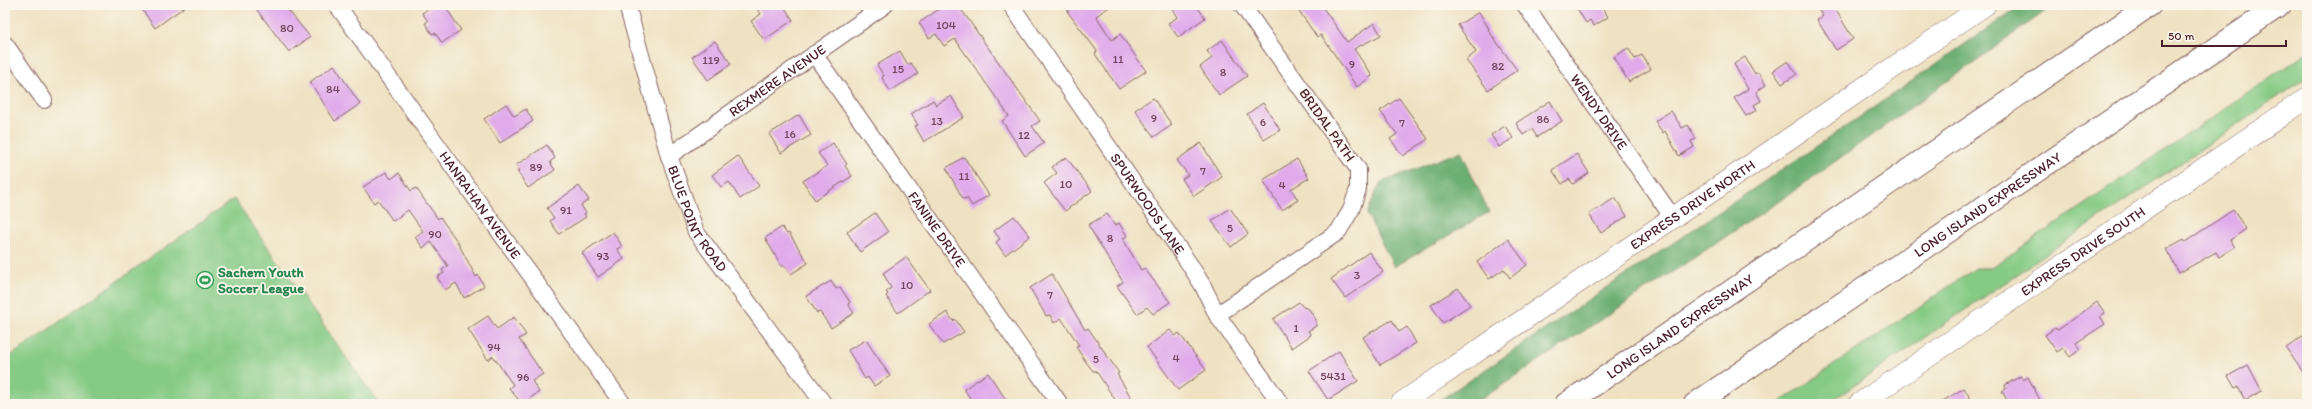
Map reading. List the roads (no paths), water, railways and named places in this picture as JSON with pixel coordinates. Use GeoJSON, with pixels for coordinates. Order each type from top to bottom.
{"type":"FeatureCollection","features":[{"type":"Feature","properties":{"kind":"highway","name":"LONG ISLAND EXPRESSWAY"},"geometry":{"type":"LineString","coordinates":[[1566,404],[2150,5]]}},
{"type":"Feature","properties":{"kind":"highway","name":"LONG ISLAND EXPRESSWAY"},"geometry":{"type":"LineString","coordinates":[[1695,404],[2280,5]]}},
{"type":"Feature","properties":{"kind":"main road","name":"EXPRESS DRIVE NORTH"},"geometry":{"type":"LineString","coordinates":[[1400,404],[1985,5]]}},
{"type":"Feature","properties":{"kind":"main road","name":"EXPRESS DRIVE SOUTH"},"geometry":{"type":"LineString","coordinates":[[1859,404],[2307,98]]}},
{"type":"Feature","properties":{"kind":"street","name":"HANRAHAN AVENUE"},"geometry":{"type":"LineString","coordinates":[[337,5],[623,404]]}},
{"type":"Feature","properties":{"kind":"street","name":"BLUE POINT ROAD"},"geometry":{"type":"LineString","coordinates":[[627,5],[669,156],[696,232],[824,404]]}},
{"type":"Feature","properties":{"kind":"street","name":"REXMERE AVENUE"},"geometry":{"type":"LineString","coordinates":[[669,156],[885,5]]}},
{"type":"Feature","properties":{"kind":"street","name":"SPURWOODS LANE"},"geometry":{"type":"LineString","coordinates":[[1011,5],[1190,265],[1203,286],[1217,315],[1281,404]]}},
{"type":"Feature","properties":{"kind":"street","name":"BRIDAL PATH"},"geometry":{"type":"LineString","coordinates":[[1217,315],[1338,232],[1351,210],[1358,189],[1358,169],[1242,5]]}},
{"type":"Feature","properties":{"kind":"street","name":"WENDY DRIVE"},"geometry":{"type":"LineString","coordinates":[[1525,5],[1672,218]]}},
{"type":"Feature","properties":{"kind":"street"},"geometry":{"type":"LineString","coordinates":[[5,44],[44,100]]}},
{"type":"Feature","properties":{"kind":"street","name":"FANINE DRIVE"},"geometry":{"type":"LineString","coordinates":[[814,54],[1060,404]]}},
{"type":"Feature","properties":{"kind":"place","name":"Sachem Youth Soccer League"},"geometry":{"type":"Point","coordinates":[205,280]}}]}
